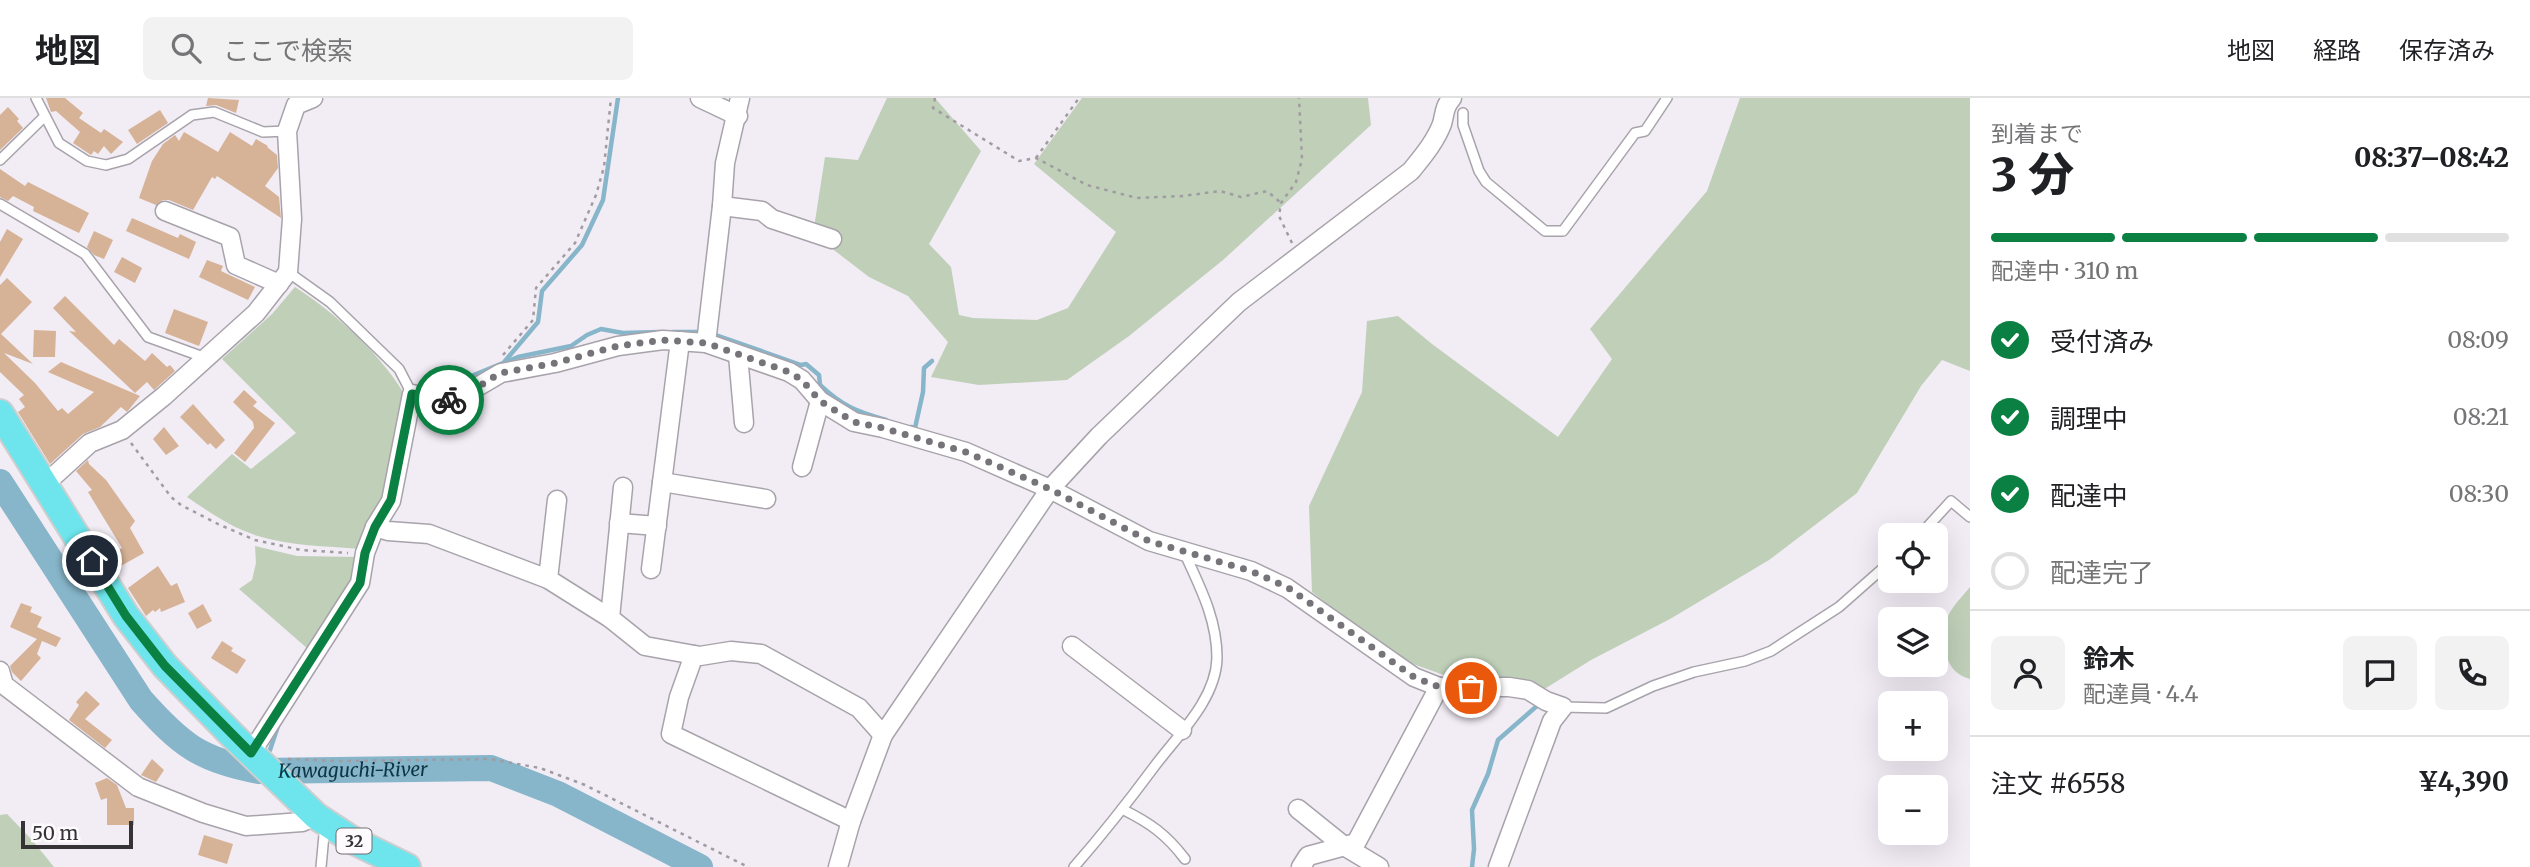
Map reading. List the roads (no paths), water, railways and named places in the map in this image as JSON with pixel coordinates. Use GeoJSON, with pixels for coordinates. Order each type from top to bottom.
{"type":"FeatureCollection","features":[{"type":"Feature","properties":{"kind":"main road","name":"32"},"geometry":{"type":"LineString","coordinates":[[0,413],[141,637],[190,693],[316,815],[364,847],[407,867]]}},
{"type":"Feature","properties":{"kind":"street"},"geometry":{"type":"LineString","coordinates":[[701,98],[739,107],[725,163],[706,343]]}},
{"type":"Feature","properties":{"kind":"street"},"geometry":{"type":"LineString","coordinates":[[44,485],[90,443],[122,430],[164,397],[256,313],[283,278],[292,219],[288,131],[299,100]]}},
{"type":"Feature","properties":{"kind":"street"},"geometry":{"type":"LineString","coordinates":[[838,867],[851,821],[883,735],[1050,489],[1099,436],[1239,302],[1411,171],[1430,148],[1442,122],[1445,106],[1456,103]]}},
{"type":"Feature","properties":{"kind":"street"},"geometry":{"type":"LineString","coordinates":[[722,206],[762,211],[772,219],[832,239]]}},
{"type":"Feature","properties":{"kind":"street"},"geometry":{"type":"LineString","coordinates":[[165,211],[230,237],[236,265],[283,278]]}},
{"type":"Feature","properties":{"kind":"street"},"geometry":{"type":"LineString","coordinates":[[652,569],[680,341]]}},
{"type":"Feature","properties":{"kind":"street"},"geometry":{"type":"LineString","coordinates":[[251,753],[360,583],[365,553],[375,527],[391,500],[412,394],[444,401],[462,397],[500,373],[555,363],[618,346],[680,341],[706,343],[789,372],[802,380],[820,401],[854,422],[966,452],[1050,489],[1149,541],[1251,571],[1287,587],[1414,677],[1439,687],[1528,690],[1563,707],[1552,721],[1498,867]]}},
{"type":"Feature","properties":{"kind":"street"},"geometry":{"type":"LineString","coordinates":[[738,355],[744,423]]}},
{"type":"Feature","properties":{"kind":"street"},"geometry":{"type":"LineString","coordinates":[[802,467],[820,401]]}},
{"type":"Feature","properties":{"kind":"street"},"geometry":{"type":"LineString","coordinates":[[662,482],[766,499]]}},
{"type":"Feature","properties":{"kind":"street"},"geometry":{"type":"LineString","coordinates":[[610,618],[623,487]]}},
{"type":"Feature","properties":{"kind":"street"},"geometry":{"type":"LineString","coordinates":[[548,579],[557,500]]}},
{"type":"Feature","properties":{"kind":"street"},"geometry":{"type":"LineString","coordinates":[[620,523],[657,526]]}},
{"type":"Feature","properties":{"kind":"street"},"geometry":{"type":"LineString","coordinates":[[375,527],[387,531],[429,534],[548,579],[610,618],[645,646],[694,655],[731,651],[761,654],[859,708],[883,735]]}},
{"type":"Feature","properties":{"kind":"street"},"geometry":{"type":"LineString","coordinates":[[1072,646],[1182,730]]}},
{"type":"Feature","properties":{"kind":"street"},"geometry":{"type":"LineString","coordinates":[[694,655],[679,697],[671,734],[851,821]]}},
{"type":"Feature","properties":{"kind":"street"},"geometry":{"type":"LineString","coordinates":[[2,683],[138,787],[203,813],[246,826],[302,822],[316,815]]}},
{"type":"Feature","properties":{"kind":"street"},"geometry":{"type":"LineString","coordinates":[[1301,867],[1308,856],[1356,843],[1439,687]]}},
{"type":"Feature","properties":{"kind":"street"},"geometry":{"type":"LineString","coordinates":[[1298,809],[1344,846],[1379,867]]}},
{"type":"Feature","properties":{"kind":"lane"},"geometry":{"type":"LineString","coordinates":[[36,98],[59,143],[87,161],[106,165],[128,159],[192,115],[214,112],[263,132],[288,131]]}},
{"type":"Feature","properties":{"kind":"lane"},"geometry":{"type":"LineString","coordinates":[[1456,103],[1486,182],[1545,231],[1563,231],[1635,133],[1645,131],[1667,98]]}},
{"type":"Feature","properties":{"kind":"lane"},"geometry":{"type":"LineString","coordinates":[[0,160],[44,117]]}},
{"type":"Feature","properties":{"kind":"lane"},"geometry":{"type":"LineString","coordinates":[[0,204],[85,254],[148,337],[206,358]]}},
{"type":"Feature","properties":{"kind":"lane"},"geometry":{"type":"LineString","coordinates":[[283,278],[330,302],[399,369],[412,394]]}},
{"type":"Feature","properties":{"kind":"lane"},"geometry":{"type":"LineString","coordinates":[[1931,523],[1951,501],[1970,517]]}},
{"type":"Feature","properties":{"kind":"lane"},"geometry":{"type":"LineString","coordinates":[[1074,867],[1199,708],[1213,680],[1217,661],[1216,636],[1209,606],[1184,552]]}},
{"type":"Feature","properties":{"kind":"lane"},"geometry":{"type":"LineString","coordinates":[[1563,707],[1606,708],[1653,685],[1694,672],[1745,661],[1771,650],[1839,607],[1878,573]]}},
{"type":"Feature","properties":{"kind":"lane"},"geometry":{"type":"LineString","coordinates":[[1122,809],[1144,820],[1169,838],[1185,859]]}},
{"type":"Feature","properties":{"kind":"lane"},"geometry":{"type":"LineString","coordinates":[[316,815],[324,835],[321,867]]}},
{"type":"Feature","properties":{"kind":"waterway"},"geometry":{"type":"LineString","coordinates":[[505,361],[538,322],[542,291],[582,245],[603,200],[618,98]]}},
{"type":"Feature","properties":{"kind":"waterway"},"geometry":{"type":"LineString","coordinates":[[427,389],[442,388],[518,357],[571,346],[601,329],[623,333],[660,332]]}},
{"type":"Feature","properties":{"kind":"waterway"},"geometry":{"type":"LineString","coordinates":[[672,332],[702,332]]}},
{"type":"Feature","properties":{"kind":"waterway"},"geometry":{"type":"LineString","coordinates":[[710,333],[801,365],[806,364],[819,375],[820,385],[843,403],[886,420]]}},
{"type":"Feature","properties":{"kind":"waterway"},"geometry":{"type":"LineString","coordinates":[[911,427],[915,428],[923,392],[924,368],[932,361]]}},
{"type":"Feature","properties":{"kind":"waterway","name":"Kawaguchi-River"},"geometry":{"type":"LineString","coordinates":[[0,482],[141,700],[168,729],[206,756],[259,771],[491,768],[558,794],[700,867]]}},
{"type":"Feature","properties":{"kind":"waterway"},"geometry":{"type":"LineString","coordinates":[[1472,867],[1472,810],[1488,774],[1498,740],[1538,705]]}},
{"type":"Feature","properties":{"kind":"waterway"},"geometry":{"type":"LineString","coordinates":[[270,750],[279,723]]}}]}
